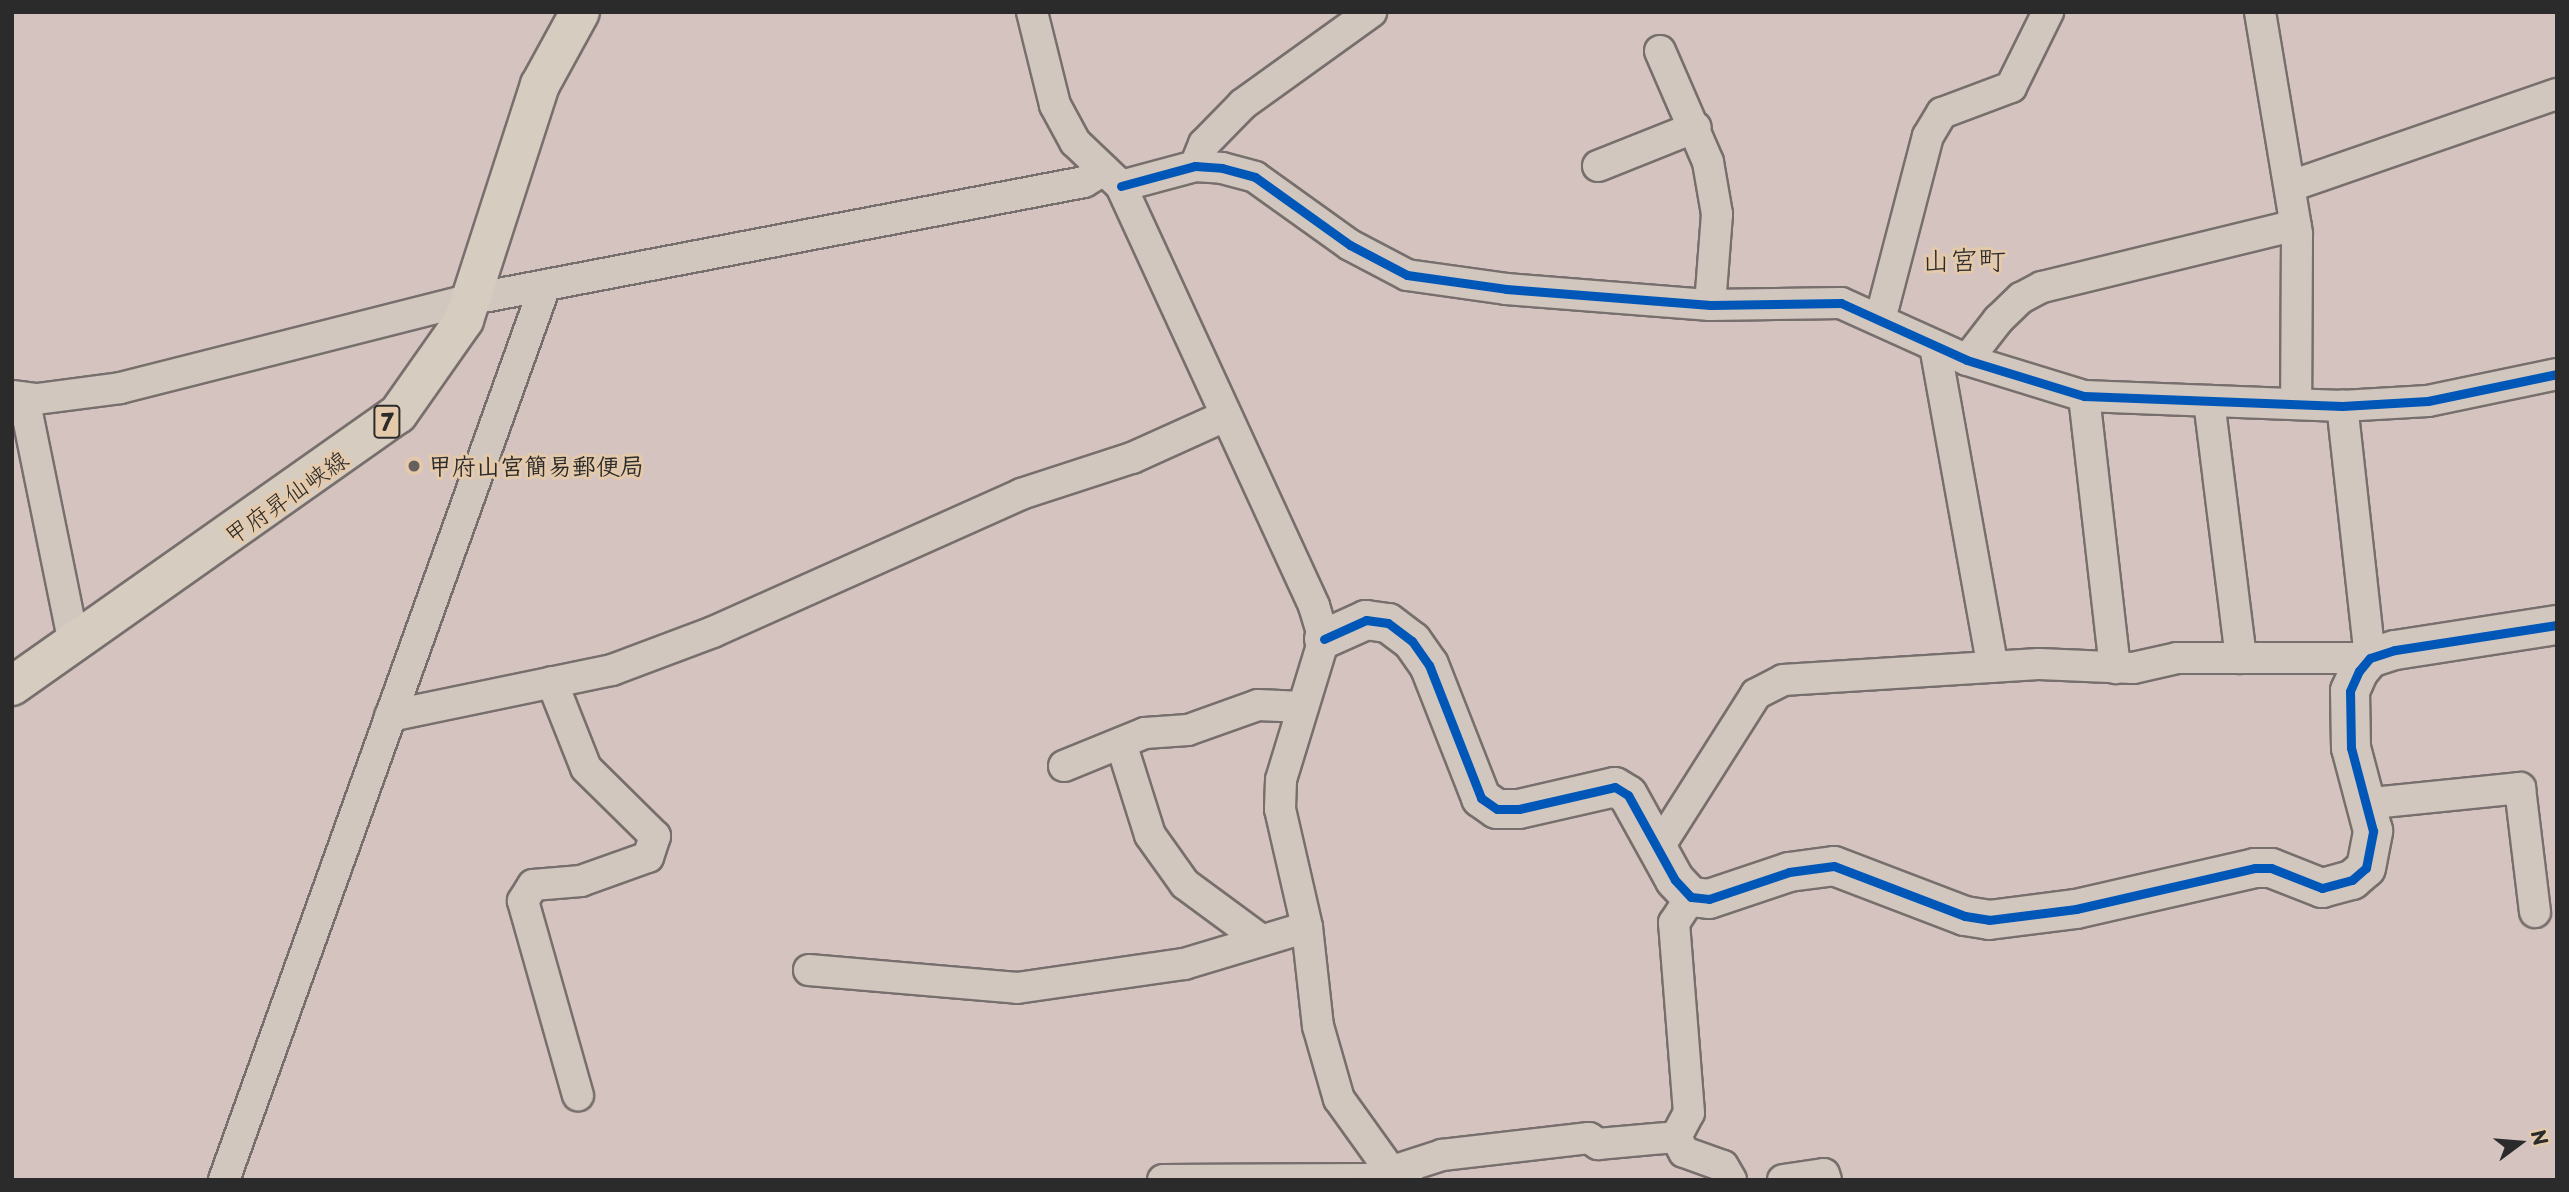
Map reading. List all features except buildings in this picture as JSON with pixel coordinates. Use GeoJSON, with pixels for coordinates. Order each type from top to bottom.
{"type":"FeatureCollection","features":[{"type":"Feature","properties":{"kind":"main road","name":"甲府昇仙峡線"},"geometry":{"type":"LineString","coordinates":[[12,686],[398,414],[473,299],[536,96],[580,12]]}},
{"type":"Feature","properties":{"kind":"street"},"geometry":{"type":"LineString","coordinates":[[1032,12],[1055,105],[1075,142],[1112,178],[1314,606],[1324,639],[1281,780],[1280,809],[1307,927],[1318,1026],[1339,1098],[1398,1175]]}},
{"type":"Feature","properties":{"kind":"street"},"geometry":{"type":"LineString","coordinates":[[1195,166],[1204,144],[1243,104],[1371,12]]}},
{"type":"Feature","properties":{"kind":"street"},"geometry":{"type":"LineString","coordinates":[[1880,320],[1928,136],[1942,113],[2011,87],[2048,12]]}},
{"type":"Feature","properties":{"kind":"street"},"geometry":{"type":"LineString","coordinates":[[2260,12],[2297,225],[2296,404]]}},
{"type":"Feature","properties":{"kind":"street"},"geometry":{"type":"LineString","coordinates":[[1660,51],[1696,127],[1717,214],[1710,305]]}},
{"type":"Feature","properties":{"kind":"street"},"geometry":{"type":"LineString","coordinates":[[2291,186],[2557,94]]}},
{"type":"Feature","properties":{"kind":"street"},"geometry":{"type":"LineString","coordinates":[[1598,166],[1696,127]]}},
{"type":"Feature","properties":{"kind":"street"},"geometry":{"type":"LineString","coordinates":[[74,643],[18,397],[120,388],[473,299],[1084,181],[1195,166],[1255,177],[1350,245],[1407,275],[1506,289],[1710,305],[1841,303],[1967,360],[2084,396],[2342,406],[2428,401],[2557,374]]}},
{"type":"Feature","properties":{"kind":"street"},"geometry":{"type":"LineString","coordinates":[[1967,360],[1998,320],[2021,298],[2042,288],[2297,225]]}},
{"type":"Feature","properties":{"kind":"street"},"geometry":{"type":"LineString","coordinates":[[224,1180],[545,286]]}},
{"type":"Feature","properties":{"kind":"street"},"geometry":{"type":"LineString","coordinates":[[1936,346],[1993,667]]}},
{"type":"Feature","properties":{"kind":"street"},"geometry":{"type":"LineString","coordinates":[[2084,396],[2116,667]]}},
{"type":"Feature","properties":{"kind":"street"},"geometry":{"type":"LineString","coordinates":[[2209,401],[2241,658]]}},
{"type":"Feature","properties":{"kind":"street"},"geometry":{"type":"LineString","coordinates":[[1324,639],[1366,620],[1388,623],[1412,641],[1449,706],[1481,798],[1497,809],[1615,787],[1628,795],[1675,880],[1691,897],[1709,900],[1788,872],[1834,866],[1965,916],[1989,920],[2076,909],[2255,868],[2271,868],[2322,888],[2352,880],[2366,867],[2373,831],[2363,804],[2348,710],[2350,691],[2370,658],[2342,406]]}},
{"type":"Feature","properties":{"kind":"street"},"geometry":{"type":"LineString","coordinates":[[390,716],[612,670],[713,632],[1021,494],[1132,458],[1223,417]]}},
{"type":"Feature","properties":{"kind":"street"},"geometry":{"type":"LineString","coordinates":[[1659,847],[1756,694],[1768,686],[1797,678],[1993,667],[2116,667],[2177,658],[2370,658],[2557,625]]}},
{"type":"Feature","properties":{"kind":"street"},"geometry":{"type":"LineString","coordinates":[[552,682],[586,768],[655,836],[648,857],[581,881],[533,885],[523,901],[578,1095]]}},
{"type":"Feature","properties":{"kind":"street"},"geometry":{"type":"LineString","coordinates":[[1064,766],[1145,733],[1188,730],[1258,705],[1303,708]]}},
{"type":"Feature","properties":{"kind":"street"},"geometry":{"type":"LineString","coordinates":[[1121,743],[1150,835],[1185,884],[1261,940]]}},
{"type":"Feature","properties":{"kind":"street"},"geometry":{"type":"LineString","coordinates":[[2363,804],[2519,788],[2543,872],[2535,912]]}},
{"type":"Feature","properties":{"kind":"street"},"geometry":{"type":"LineString","coordinates":[[1676,1137],[1689,1113],[1674,923],[1691,897]]}},
{"type":"Feature","properties":{"kind":"street"},"geometry":{"type":"LineString","coordinates":[[809,970],[1017,988],[1184,964],[1307,927]]}},
{"type":"Feature","properties":{"kind":"street"},"geometry":{"type":"LineString","coordinates":[[1163,1180],[1368,1179],[1398,1175],[1442,1156],[1589,1138],[1598,1144],[1676,1137]]}},
{"type":"Feature","properties":{"kind":"street"},"geometry":{"type":"LineString","coordinates":[[1676,1137],[1684,1152],[1723,1166],[1731,1180]]}},
{"type":"Feature","properties":{"kind":"street"},"geometry":{"type":"LineString","coordinates":[[1783,1180],[1824,1174],[1826,1180]]}},
{"type":"Feature","properties":{"kind":"cycle path"},"geometry":{"type":"LineString","coordinates":[[1121,186],[1195,166],[1222,168],[1255,177],[1350,245],[1407,275],[1506,289],[1710,305],[1841,303],[1967,360],[2084,396],[2342,406],[2428,401],[2557,374]]}},
{"type":"Feature","properties":{"kind":"cycle path"},"geometry":{"type":"LineString","coordinates":[[1324,639],[1366,620],[1388,623],[1412,641],[1429,665],[1481,798],[1497,809],[1519,809],[1615,787],[1628,795],[1675,880],[1691,897],[1709,899],[1789,872],[1834,866],[1965,916],[1989,920],[2076,909],[2255,868],[2271,868],[2322,888],[2352,880],[2366,868],[2373,831],[2351,748],[2350,691],[2359,671],[2370,658],[2395,650],[2557,625]]}},
{"type":"Feature","properties":{"kind":"place","name":"甲府山宮簡易郵便局"},"geometry":{"type":"Point","coordinates":[414,466]}},
{"type":"Feature","properties":{"kind":"district","name":"山宮町"},"geometry":{"type":"Point","coordinates":[1964,259]}}]}
